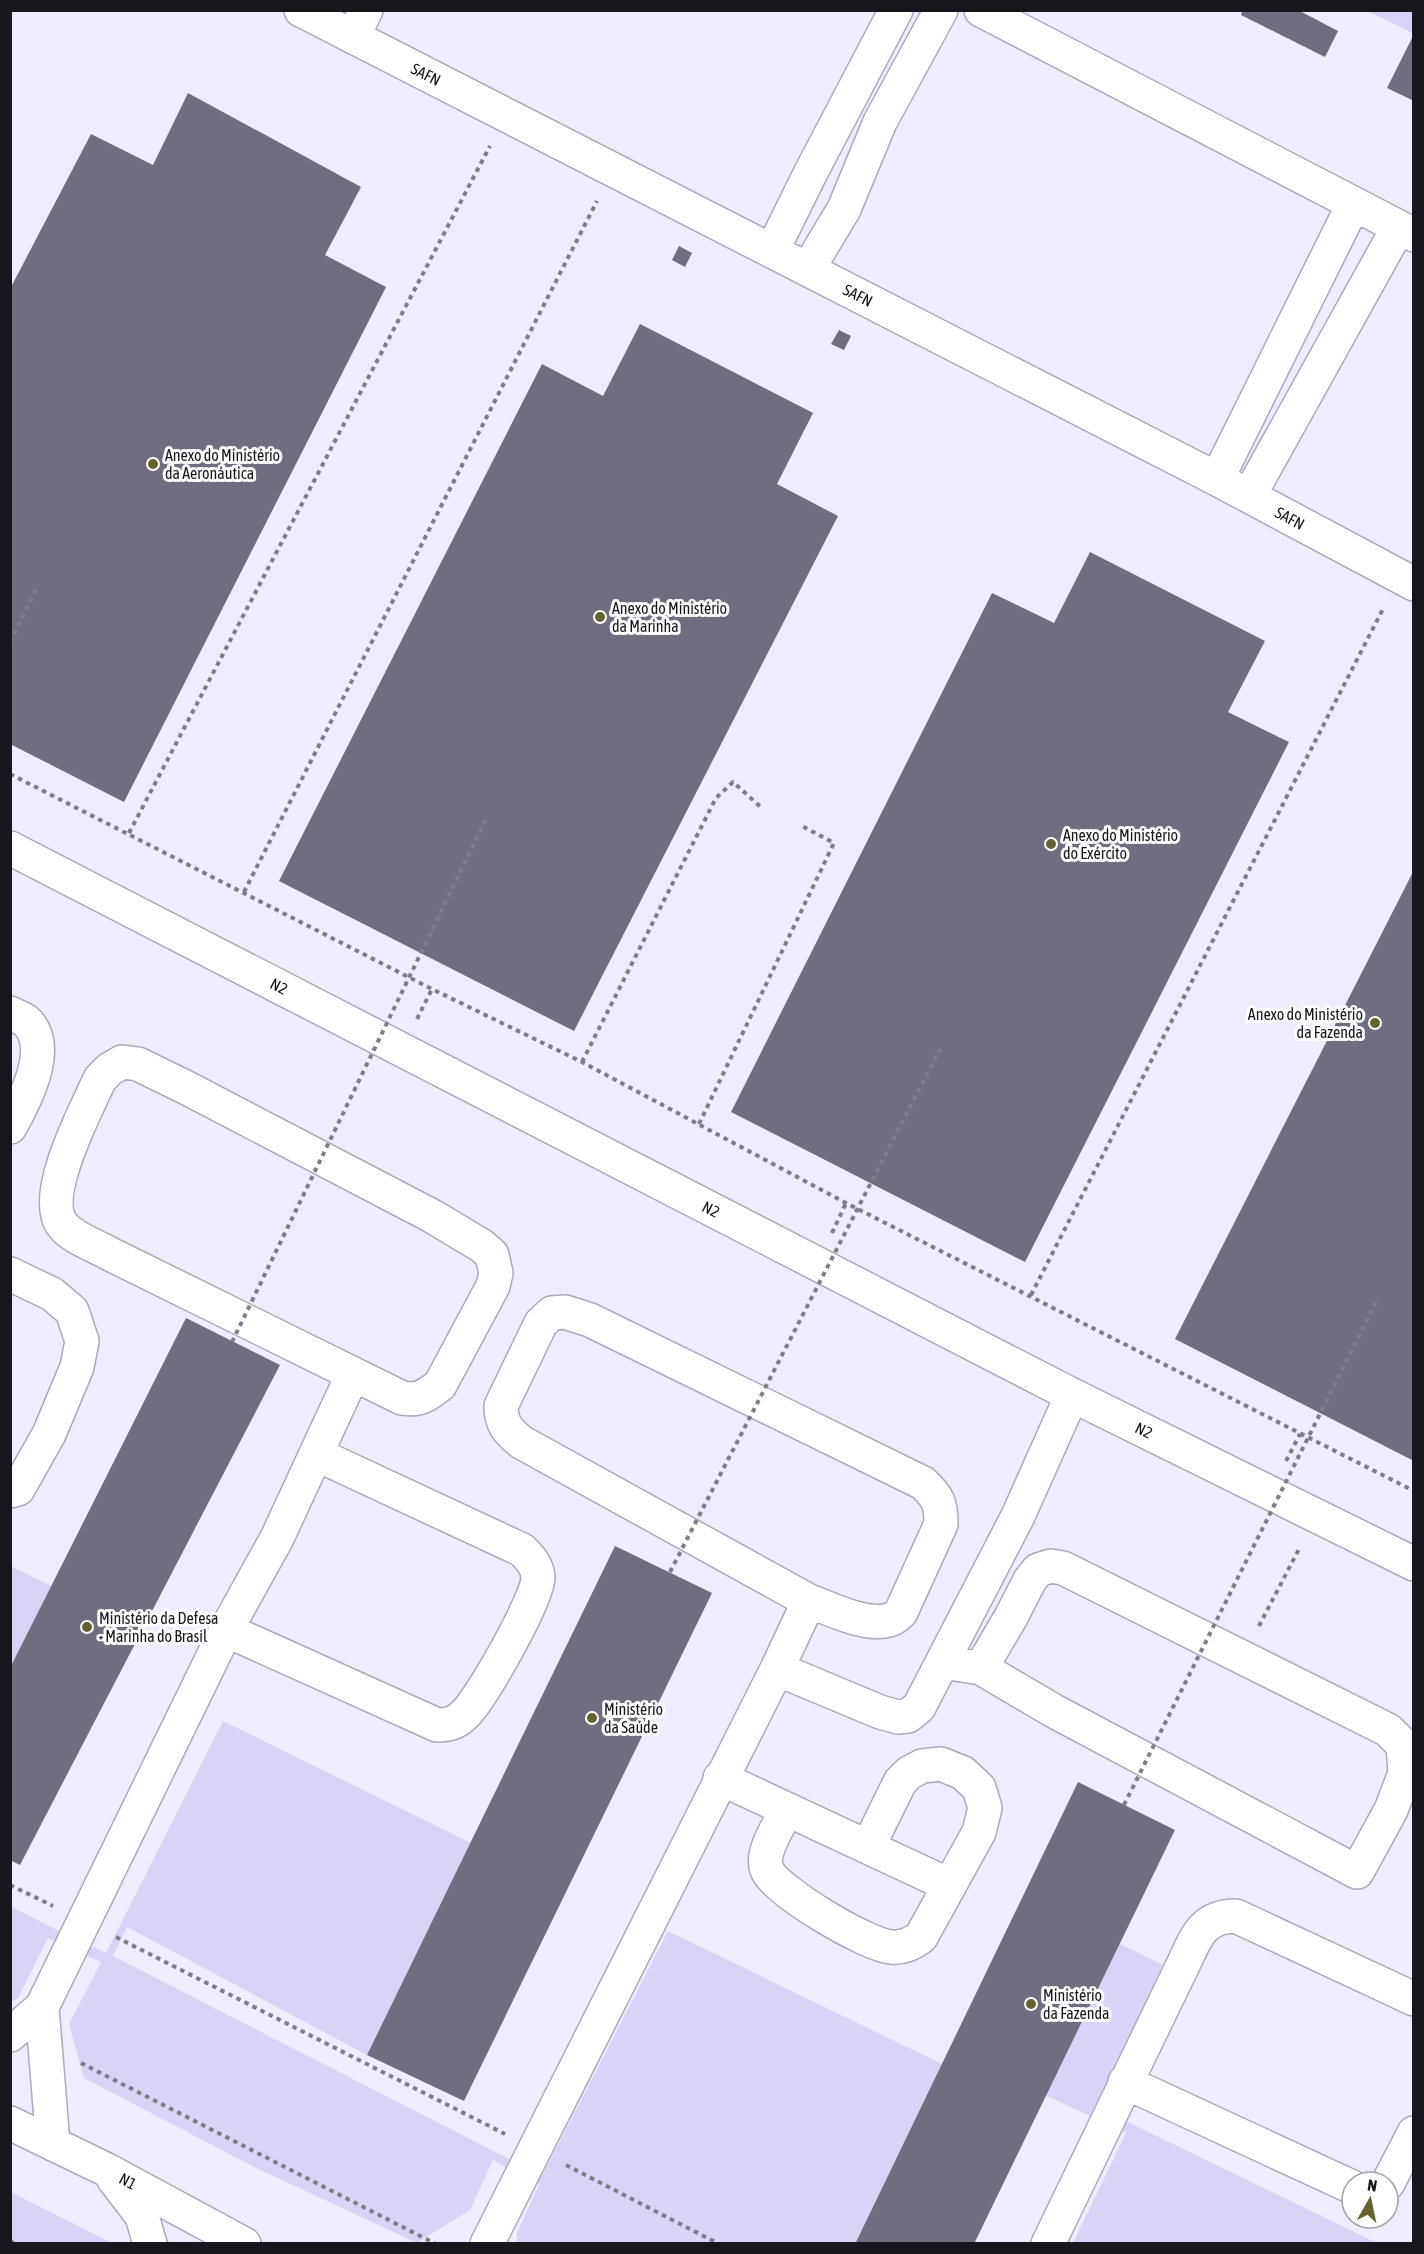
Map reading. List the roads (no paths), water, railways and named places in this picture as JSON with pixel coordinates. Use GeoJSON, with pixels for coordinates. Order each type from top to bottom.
{"type":"FeatureCollection","features":[{"type":"Feature","properties":{"kind":"main road"},"geometry":{"type":"LineString","coordinates":[[772,251],[896,10]]}},
{"type":"Feature","properties":{"kind":"main road"},"geometry":{"type":"LineString","coordinates":[[808,269],[844,209],[880,122],[941,10]]}},
{"type":"Feature","properties":{"kind":"main road"},"geometry":{"type":"LineString","coordinates":[[981,10],[1406,232],[1249,496]]}},
{"type":"Feature","properties":{"kind":"main road","name":"SAFN"},"geometry":{"type":"LineString","coordinates":[[318,14],[360,24],[506,115],[1217,479],[1406,580]]}},
{"type":"Feature","properties":{"kind":"main road"},"geometry":{"type":"LineString","coordinates":[[1217,479],[1353,206]]}},
{"type":"Feature","properties":{"kind":"main road","name":"N2"},"geometry":{"type":"LineString","coordinates":[[10,848],[1072,1395],[1413,1564]]}},
{"type":"Feature","properties":{"kind":"main road"},"geometry":{"type":"LineString","coordinates":[[10,1013],[27,1021],[35,1034],[37,1064],[22,1105],[10,1127]]}},
{"type":"Feature","properties":{"kind":"main road"},"geometry":{"type":"LineString","coordinates":[[122,1062],[138,1064],[188,1088],[432,1216],[482,1246],[492,1255],[496,1273],[493,1286],[440,1385],[425,1397],[416,1400],[402,1398],[353,1374],[108,1252],[74,1234],[62,1224],[56,1208],[56,1193],[62,1165],[100,1079],[110,1069],[122,1062]]}},
{"type":"Feature","properties":{"kind":"main road"},"geometry":{"type":"LineString","coordinates":[[10,1274],[52,1294],[72,1311],[82,1341],[76,1367],[49,1434],[18,1489],[10,1491]]}},
{"type":"Feature","properties":{"kind":"main road"},"geometry":{"type":"LineString","coordinates":[[565,1312],[590,1320],[923,1483],[936,1496],[941,1509],[941,1524],[901,1612],[891,1620],[878,1621],[855,1618],[808,1601],[521,1442],[505,1428],[501,1417],[501,1406],[541,1323],[552,1313],[565,1312]]}},
{"type":"Feature","properties":{"kind":"main road"},"geometry":{"type":"LineString","coordinates":[[10,2035],[42,2007],[226,1630],[277,1538],[353,1374]]}},
{"type":"Feature","properties":{"kind":"main road"},"geometry":{"type":"LineString","coordinates":[[777,1669],[880,1712],[898,1717],[908,1716],[919,1707],[1018,1516],[1072,1395]]}},
{"type":"Feature","properties":{"kind":"main road"},"geometry":{"type":"LineString","coordinates":[[226,1630],[436,1725],[451,1725],[467,1713],[506,1653],[536,1590],[538,1577],[534,1562],[522,1550],[316,1454]]}},
{"type":"Feature","properties":{"kind":"main road"},"geometry":{"type":"LineString","coordinates":[[944,1662],[981,1668],[1054,1711],[1357,1872],[1390,1810],[1405,1773],[1403,1745],[1388,1730],[1064,1568],[1051,1566],[1038,1570],[1030,1580],[981,1668]]}},
{"type":"Feature","properties":{"kind":"main road"},"geometry":{"type":"LineString","coordinates":[[487,2243],[777,1669],[808,1601]]}},
{"type":"Feature","properties":{"kind":"main road"},"geometry":{"type":"LineString","coordinates":[[787,1810],[766,1857],[767,1869],[777,1884],[826,1917],[879,1945],[908,1946],[921,1937],[978,1832],[985,1808],[979,1788],[963,1773],[941,1764],[922,1766],[909,1773],[900,1782],[868,1847]]}},
{"type":"Feature","properties":{"kind":"main road"},"geometry":{"type":"LineString","coordinates":[[720,1778],[949,1885]]}},
{"type":"Feature","properties":{"kind":"main road"},"geometry":{"type":"LineString","coordinates":[[1048,2244],[1202,1928],[1223,1916],[1236,1916],[1413,1999]]}},
{"type":"Feature","properties":{"kind":"main road"},"geometry":{"type":"LineString","coordinates":[[42,2007],[53,2144]]}},
{"type":"Feature","properties":{"kind":"main road"},"geometry":{"type":"LineString","coordinates":[[1125,2082],[1340,2181]]}},
{"type":"Feature","properties":{"kind":"main road","name":"N1"},"geometry":{"type":"LineString","coordinates":[[10,2123],[107,2170],[244,2244]]}},
{"type":"Feature","properties":{"kind":"main road"},"geometry":{"type":"LineString","coordinates":[[1394,2170],[1413,2133]]}},
{"type":"Feature","properties":{"kind":"main road"},"geometry":{"type":"LineString","coordinates":[[107,2170],[142,2216],[150,2244]]}},
{"type":"Feature","properties":{"kind":"place","name":"Anexo do Ministério da Aeronáutica"},"geometry":{"type":"Point","coordinates":[153,464]}},
{"type":"Feature","properties":{"kind":"place","name":"Anexo do Ministério da Marinha"},"geometry":{"type":"Point","coordinates":[600,617]}},
{"type":"Feature","properties":{"kind":"place","name":"Anexo do Ministério do Exército"},"geometry":{"type":"Point","coordinates":[1051,844]}},
{"type":"Feature","properties":{"kind":"place","name":"Anexo do Ministério da Fazenda"},"geometry":{"type":"Point","coordinates":[1375,1023]}},
{"type":"Feature","properties":{"kind":"place","name":"Ministério da Defesa - Marinha do Brasil"},"geometry":{"type":"Point","coordinates":[87,1627]}},
{"type":"Feature","properties":{"kind":"place","name":"Ministério da Saúde"},"geometry":{"type":"Point","coordinates":[592,1718]}},
{"type":"Feature","properties":{"kind":"place","name":"Ministério da Fazenda"},"geometry":{"type":"Point","coordinates":[1031,2004]}}]}
